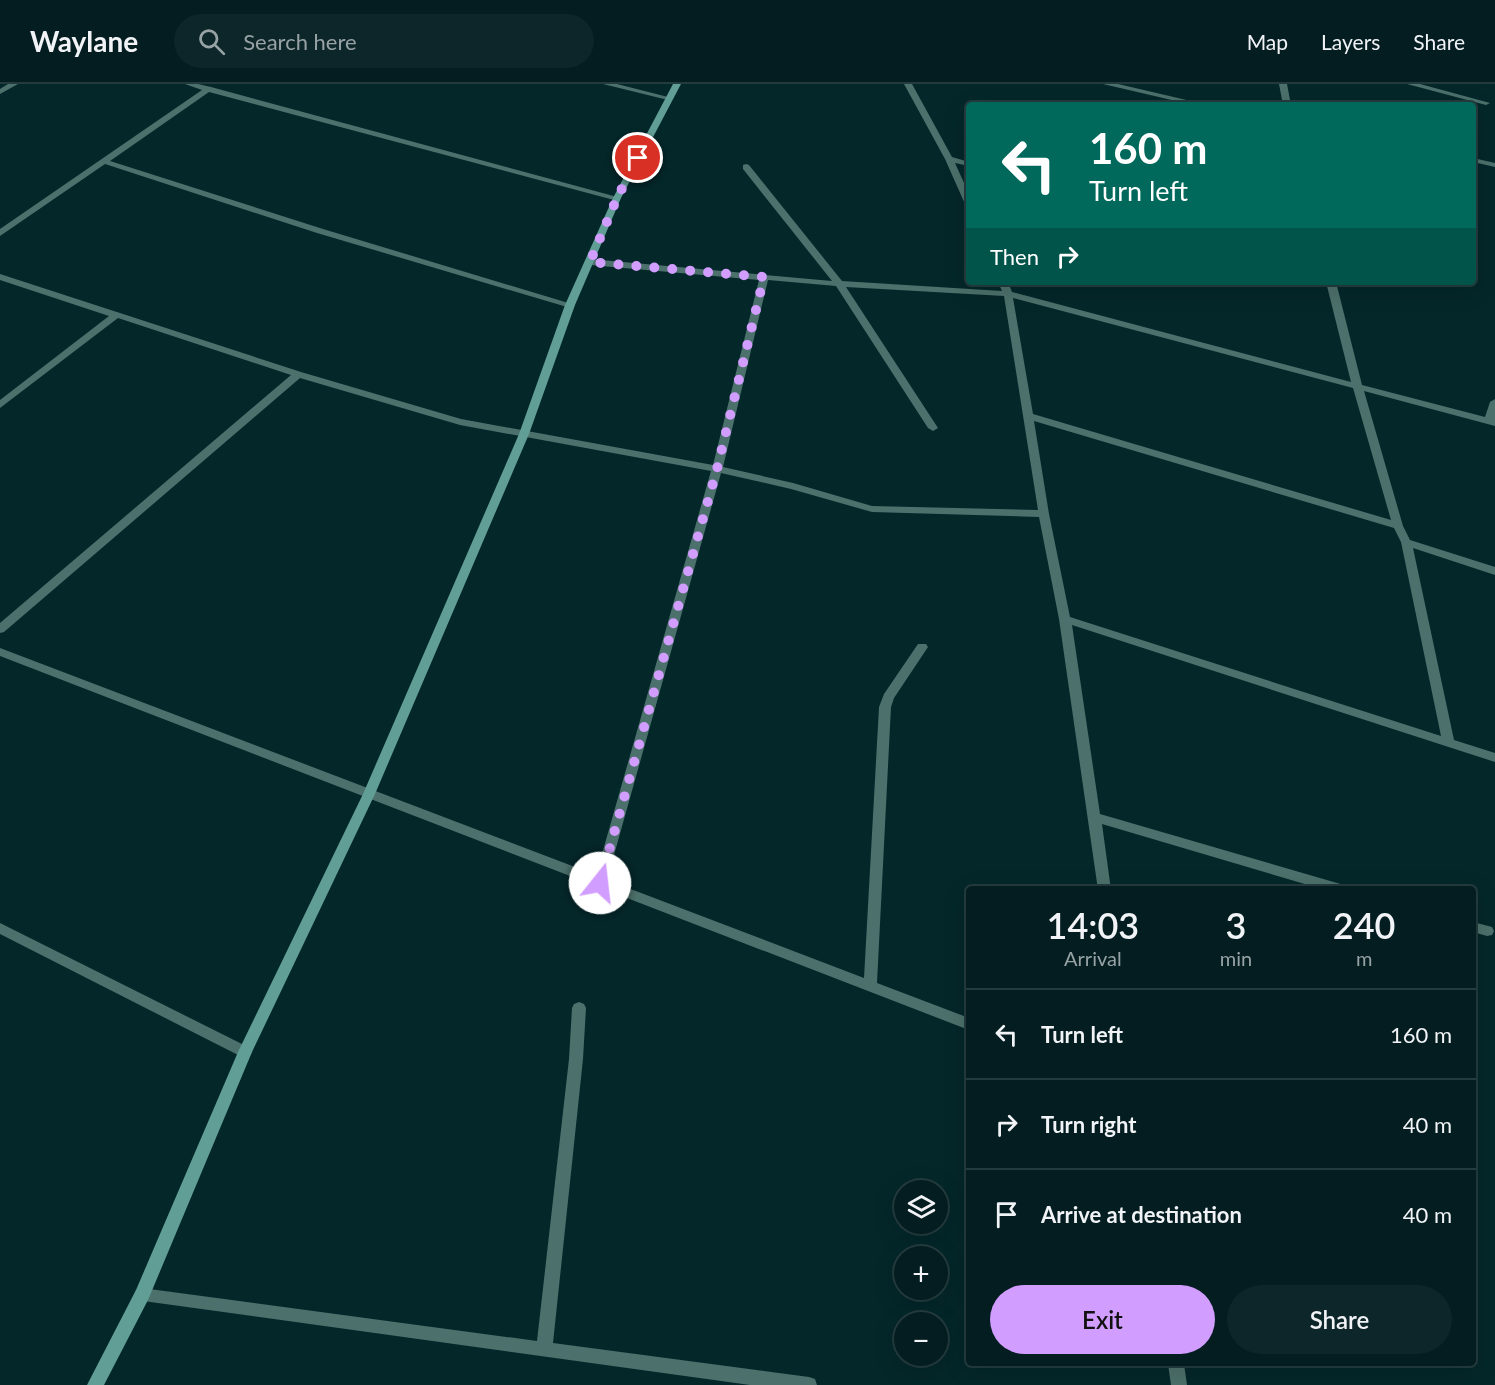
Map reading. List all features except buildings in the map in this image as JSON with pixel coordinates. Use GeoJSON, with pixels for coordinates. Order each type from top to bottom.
{"type":"FeatureCollection","features":[{"type":"Feature","properties":{"kind":"street"},"geometry":{"type":"LineString","coordinates":[[0,93],[14,84]]}},
{"type":"Feature","properties":{"kind":"street"},"geometry":{"type":"LineString","coordinates":[[189,84],[617,198]]}},
{"type":"Feature","properties":{"kind":"street"},"geometry":{"type":"LineString","coordinates":[[607,84],[668,98]]}},
{"type":"Feature","properties":{"kind":"street"},"geometry":{"type":"LineString","coordinates":[[95,1385],[142,1296],[244,1052],[369,794],[524,434],[570,305],[617,198],[677,84]]}},
{"type":"Feature","properties":{"kind":"street"},"geometry":{"type":"LineString","coordinates":[[908,84],[950,159],[966,197]]}},
{"type":"Feature","properties":{"kind":"street"},"geometry":{"type":"LineString","coordinates":[[1107,84],[1190,102]]}},
{"type":"Feature","properties":{"kind":"street"},"geometry":{"type":"LineString","coordinates":[[1283,84],[1286,102]]}},
{"type":"Feature","properties":{"kind":"street"},"geometry":{"type":"LineString","coordinates":[[1411,84],[1486,103]]}},
{"type":"Feature","properties":{"kind":"street"},"geometry":{"type":"LineString","coordinates":[[0,232],[208,89]]}},
{"type":"Feature","properties":{"kind":"street"},"geometry":{"type":"LineString","coordinates":[[950,159],[966,163]]}},
{"type":"Feature","properties":{"kind":"street"},"geometry":{"type":"LineString","coordinates":[[103,161],[320,231],[570,305]]}},
{"type":"Feature","properties":{"kind":"street"},"geometry":{"type":"LineString","coordinates":[[1476,161],[1495,165]]}},
{"type":"Feature","properties":{"kind":"street"},"geometry":{"type":"LineString","coordinates":[[746,167],[839,284],[933,428]]}},
{"type":"Feature","properties":{"kind":"street"},"geometry":{"type":"LineString","coordinates":[[590,262],[839,284],[1008,294],[1492,422],[1495,402]]}},
{"type":"Feature","properties":{"kind":"street"},"geometry":{"type":"LineString","coordinates":[[600,883],[717,469],[764,277]]}},
{"type":"Feature","properties":{"kind":"street"},"geometry":{"type":"LineString","coordinates":[[0,278],[298,374],[460,422],[717,469],[793,486],[872,509],[1044,514]]}},
{"type":"Feature","properties":{"kind":"street"},"geometry":{"type":"LineString","coordinates":[[1004,285],[1008,294],[1044,514],[1065,619],[1104,886]]}},
{"type":"Feature","properties":{"kind":"street"},"geometry":{"type":"LineString","coordinates":[[1332,285],[1357,385],[1398,526],[1406,542],[1448,742]]}},
{"type":"Feature","properties":{"kind":"street"},"geometry":{"type":"LineString","coordinates":[[0,405],[116,315]]}},
{"type":"Feature","properties":{"kind":"street"},"geometry":{"type":"LineString","coordinates":[[0,629],[298,374]]}},
{"type":"Feature","properties":{"kind":"street"},"geometry":{"type":"LineString","coordinates":[[1028,416],[1398,526]]}},
{"type":"Feature","properties":{"kind":"street"},"geometry":{"type":"LineString","coordinates":[[1406,542],[1495,571]]}},
{"type":"Feature","properties":{"kind":"street"},"geometry":{"type":"LineString","coordinates":[[1065,619],[1495,758]]}},
{"type":"Feature","properties":{"kind":"street"},"geometry":{"type":"LineString","coordinates":[[870,987],[885,707],[888,697],[922,647]]}},
{"type":"Feature","properties":{"kind":"street"},"geometry":{"type":"LineString","coordinates":[[0,652],[966,1023]]}},
{"type":"Feature","properties":{"kind":"street"},"geometry":{"type":"LineString","coordinates":[[1094,816],[1330,886]]}},
{"type":"Feature","properties":{"kind":"street"},"geometry":{"type":"LineString","coordinates":[[0,928],[244,1052]]}},
{"type":"Feature","properties":{"kind":"street"},"geometry":{"type":"LineString","coordinates":[[1476,928],[1487,931]]}},
{"type":"Feature","properties":{"kind":"street"},"geometry":{"type":"LineString","coordinates":[[544,1349],[576,1059],[579,1008]]}},
{"type":"Feature","properties":{"kind":"street"},"geometry":{"type":"LineString","coordinates":[[142,1296],[809,1385]]}},
{"type":"Feature","properties":{"kind":"street"},"geometry":{"type":"LineString","coordinates":[[1176,1366],[1179,1385]]}},
{"type":"Feature","properties":{"kind":"route"},"geometry":{"type":"LineString","coordinates":[[600,883],[717,469],[764,277],[590,262],[617,198],[638,158]]}}]}
